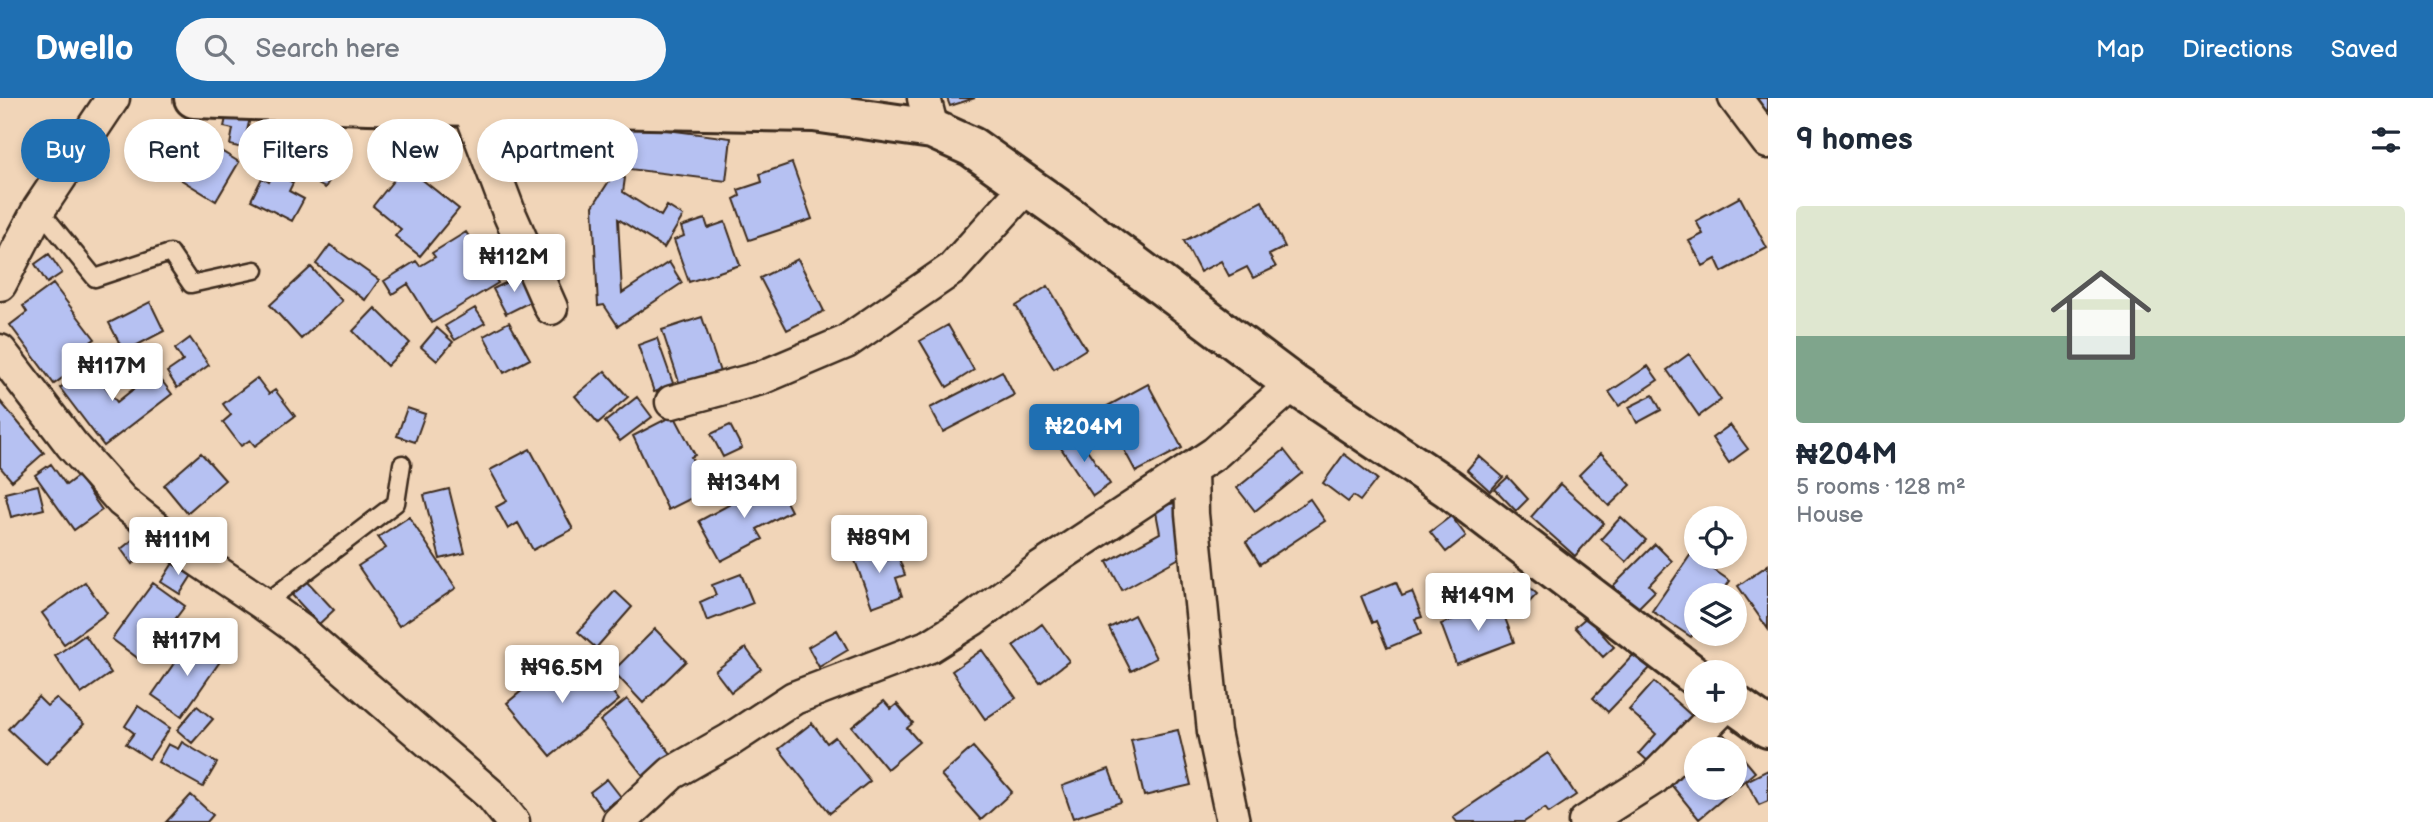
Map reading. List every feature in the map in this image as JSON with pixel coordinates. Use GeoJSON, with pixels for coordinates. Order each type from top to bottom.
{"type":"FeatureCollection","features":[{"type":"Feature","properties":{"kind":"street"},"geometry":{"type":"LineString","coordinates":[[0,284],[38,209],[113,98]]}},
{"type":"Feature","properties":{"kind":"street"},"geometry":{"type":"LineString","coordinates":[[194,98],[928,114],[1293,384],[1448,488],[1684,668]]}},
{"type":"Feature","properties":{"kind":"street"},"geometry":{"type":"LineString","coordinates":[[1735,98],[1768,142]]}},
{"type":"Feature","properties":{"kind":"street"},"geometry":{"type":"LineString","coordinates":[[470,106],[510,215],[551,308]]}},
{"type":"Feature","properties":{"kind":"street"},"geometry":{"type":"LineString","coordinates":[[672,402],[761,378],[846,342],[952,269],[1027,186]]}},
{"type":"Feature","properties":{"kind":"street"},"geometry":{"type":"LineString","coordinates":[[0,351],[72,445],[122,501],[185,551],[301,631],[492,796],[513,822]]}},
{"type":"Feature","properties":{"kind":"street"},"geometry":{"type":"LineString","coordinates":[[619,822],[672,773],[730,740],[794,698],[930,646],[974,619],[1041,568],[1215,453],[1293,384]]}},
{"type":"Feature","properties":{"kind":"street"},"geometry":{"type":"LineString","coordinates":[[1191,470],[1198,583],[1214,732],[1233,822]]}},
{"type":"Feature","properties":{"kind":"street"},"geometry":{"type":"LineString","coordinates":[[1747,713],[1768,728]]}},
{"type":"Feature","properties":{"kind":"street"},"geometry":{"type":"LineString","coordinates":[[1585,822],[1654,778],[1708,723]]}},
{"type":"Feature","properties":{"kind":"lane"},"geometry":{"type":"LineString","coordinates":[[38,209],[95,278],[170,253],[191,284],[255,270]]}},
{"type":"Feature","properties":{"kind":"lane"},"geometry":{"type":"LineString","coordinates":[[264,604],[396,503],[402,464]]}},
{"type":"Feature","properties":{"kind":"building"},"geometry":{"type":"Polygon","coordinates":[[[947,98],[975,98],[950,106],[947,98]]]}},
{"type":"Feature","properties":{"kind":"building"},"geometry":{"type":"Polygon","coordinates":[[[1740,98],[1768,98],[1768,125],[1740,98]]]}},
{"type":"Feature","properties":{"kind":"building"},"geometry":{"type":"Polygon","coordinates":[[[227,113],[250,118],[238,119],[238,147],[230,145],[233,129],[224,127],[227,113]]]}},
{"type":"Feature","properties":{"kind":"building"},"geometry":{"type":"Polygon","coordinates":[[[638,126],[731,138],[726,181],[638,170],[638,126]]]}},
{"type":"Feature","properties":{"kind":"building"},"geometry":{"type":"Polygon","coordinates":[[[224,153],[238,164],[216,201],[185,182],[224,182],[224,153]]]}},
{"type":"Feature","properties":{"kind":"building"},"geometry":{"type":"Polygon","coordinates":[[[792,163],[812,219],[749,240],[734,199],[740,196],[738,190],[762,182],[760,174],[792,163]]]}},
{"type":"Feature","properties":{"kind":"building"},"geometry":{"type":"Polygon","coordinates":[[[260,182],[291,182],[289,191],[304,199],[292,221],[251,200],[260,182]]]}},
{"type":"Feature","properties":{"kind":"building"},"geometry":{"type":"Polygon","coordinates":[[[314,182],[328,182],[325,188],[314,182]]]}},
{"type":"Feature","properties":{"kind":"building"},"geometry":{"type":"Polygon","coordinates":[[[392,182],[425,182],[459,209],[420,256],[395,236],[401,229],[373,206],[392,182]]]}},
{"type":"Feature","properties":{"kind":"building"},"geometry":{"type":"Polygon","coordinates":[[[608,182],[624,182],[623,192],[661,216],[667,206],[683,216],[664,248],[618,219],[622,293],[669,262],[682,283],[618,326],[604,305],[598,306],[593,206],[608,182]]]}},
{"type":"Feature","properties":{"kind":"building"},"geometry":{"type":"Polygon","coordinates":[[[1740,197],[1767,248],[1722,272],[1716,259],[1703,266],[1689,241],[1703,234],[1696,221],[1740,197]]]}},
{"type":"Feature","properties":{"kind":"building"},"geometry":{"type":"Polygon","coordinates":[[[1262,201],[1285,247],[1269,255],[1276,267],[1253,278],[1247,267],[1229,276],[1221,261],[1200,272],[1184,241],[1262,201]]]}},
{"type":"Feature","properties":{"kind":"building"},"geometry":{"type":"Polygon","coordinates":[[[705,219],[708,228],[725,222],[740,265],[689,282],[674,240],[684,236],[681,227],[705,219]]]}},
{"type":"Feature","properties":{"kind":"building"},"geometry":{"type":"Polygon","coordinates":[[[466,232],[498,283],[432,323],[408,284],[392,294],[384,281],[416,261],[420,266],[435,257],[432,253],[466,232]]]}},
{"type":"Feature","properties":{"kind":"building"},"geometry":{"type":"Polygon","coordinates":[[[330,245],[379,280],[365,300],[316,264],[330,245]]]}},
{"type":"Feature","properties":{"kind":"building"},"geometry":{"type":"Polygon","coordinates":[[[49,254],[62,273],[47,283],[35,264],[49,254]]]}},
{"type":"Feature","properties":{"kind":"building"},"geometry":{"type":"Polygon","coordinates":[[[798,259],[824,311],[787,330],[760,278],[798,259]]]}},
{"type":"Feature","properties":{"kind":"building"},"geometry":{"type":"Polygon","coordinates":[[[311,267],[342,301],[301,339],[270,305],[311,267]]]}},
{"type":"Feature","properties":{"kind":"building"},"geometry":{"type":"Polygon","coordinates":[[[523,274],[536,299],[506,314],[493,289],[523,274]]]}},
{"type":"Feature","properties":{"kind":"building"},"geometry":{"type":"Polygon","coordinates":[[[53,284],[95,339],[86,345],[94,355],[54,384],[10,325],[27,312],[23,306],[53,284]]]}},
{"type":"Feature","properties":{"kind":"building"},"geometry":{"type":"Polygon","coordinates":[[[1048,286],[1086,349],[1054,369],[1016,306],[1048,286]]]}},
{"type":"Feature","properties":{"kind":"building"},"geometry":{"type":"Polygon","coordinates":[[[150,302],[164,331],[124,352],[109,323],[150,302]]]}},
{"type":"Feature","properties":{"kind":"building"},"geometry":{"type":"Polygon","coordinates":[[[375,308],[410,343],[387,366],[353,331],[375,308]]]}},
{"type":"Feature","properties":{"kind":"building"},"geometry":{"type":"Polygon","coordinates":[[[475,308],[485,323],[455,340],[445,326],[475,308]]]}},
{"type":"Feature","properties":{"kind":"building"},"geometry":{"type":"Polygon","coordinates":[[[702,317],[720,372],[680,385],[662,330],[702,317]]]}},
{"type":"Feature","properties":{"kind":"building"},"geometry":{"type":"Polygon","coordinates":[[[509,322],[530,359],[504,373],[484,336],[509,322]]]}},
{"type":"Feature","properties":{"kind":"building"},"geometry":{"type":"Polygon","coordinates":[[[948,325],[974,370],[947,387],[920,341],[948,325]]]}},
{"type":"Feature","properties":{"kind":"building"},"geometry":{"type":"Polygon","coordinates":[[[437,328],[453,342],[437,361],[421,347],[437,328]]]}},
{"type":"Feature","properties":{"kind":"building"},"geometry":{"type":"Polygon","coordinates":[[[190,338],[209,365],[177,388],[167,372],[183,361],[175,349],[190,338]]]}},
{"type":"Feature","properties":{"kind":"building"},"geometry":{"type":"Polygon","coordinates":[[[657,338],[674,386],[654,392],[638,345],[657,338]]]}},
{"type":"Feature","properties":{"kind":"building"},"geometry":{"type":"Polygon","coordinates":[[[1689,354],[1721,400],[1699,416],[1667,370],[1689,354]]]}},
{"type":"Feature","properties":{"kind":"building"},"geometry":{"type":"Polygon","coordinates":[[[89,365],[117,402],[155,372],[172,394],[104,446],[60,388],[89,365]]]}},
{"type":"Feature","properties":{"kind":"building"},"geometry":{"type":"Polygon","coordinates":[[[1648,366],[1658,380],[1619,406],[1609,392],[1648,366]]]}},
{"type":"Feature","properties":{"kind":"building"},"geometry":{"type":"Polygon","coordinates":[[[605,371],[628,397],[598,423],[575,396],[605,371]]]}},
{"type":"Feature","properties":{"kind":"building"},"geometry":{"type":"Polygon","coordinates":[[[1002,371],[1014,395],[943,432],[930,408],[1002,371]]]}},
{"type":"Feature","properties":{"kind":"building"},"geometry":{"type":"Polygon","coordinates":[[[257,378],[269,394],[275,390],[295,416],[255,446],[250,440],[241,446],[223,422],[231,415],[223,404],[257,378]]]}},
{"type":"Feature","properties":{"kind":"building"},"geometry":{"type":"Polygon","coordinates":[[[1148,384],[1182,448],[1136,472],[1102,409],[1148,384]]]}},
{"type":"Feature","properties":{"kind":"building"},"geometry":{"type":"Polygon","coordinates":[[[1653,395],[1661,410],[1637,423],[1629,407],[1653,395]]]}},
{"type":"Feature","properties":{"kind":"building"},"geometry":{"type":"Polygon","coordinates":[[[637,397],[652,417],[620,441],[605,422],[637,397]]]}},
{"type":"Feature","properties":{"kind":"building"},"geometry":{"type":"Polygon","coordinates":[[[0,401],[44,453],[12,481],[0,467],[0,401]]]}},
{"type":"Feature","properties":{"kind":"building"},"geometry":{"type":"Polygon","coordinates":[[[407,408],[425,414],[415,442],[397,436],[407,408]]]}},
{"type":"Feature","properties":{"kind":"building"},"geometry":{"type":"Polygon","coordinates":[[[674,415],[695,455],[691,457],[708,490],[668,510],[633,436],[674,415]]]}},
{"type":"Feature","properties":{"kind":"building"},"geometry":{"type":"Polygon","coordinates":[[[730,425],[742,448],[723,457],[711,434],[730,425]]]}},
{"type":"Feature","properties":{"kind":"building"},"geometry":{"type":"Polygon","coordinates":[[[1730,425],[1748,449],[1729,463],[1712,438],[1730,425]]]}},
{"type":"Feature","properties":{"kind":"building"},"geometry":{"type":"Polygon","coordinates":[[[1076,433],[1110,484],[1093,496],[1059,445],[1076,433]]]}},
{"type":"Feature","properties":{"kind":"building"},"geometry":{"type":"Polygon","coordinates":[[[530,449],[573,529],[533,550],[518,523],[508,529],[496,507],[507,501],[490,470],[530,449]]]}},
{"type":"Feature","properties":{"kind":"building"},"geometry":{"type":"Polygon","coordinates":[[[1284,450],[1302,473],[1255,511],[1237,488],[1284,450]]]}},
{"type":"Feature","properties":{"kind":"building"},"geometry":{"type":"Polygon","coordinates":[[[201,453],[225,480],[187,513],[164,485],[201,453]]]}},
{"type":"Feature","properties":{"kind":"building"},"geometry":{"type":"Polygon","coordinates":[[[1601,453],[1631,485],[1609,506],[1579,475],[1601,453]]]}},
{"type":"Feature","properties":{"kind":"building"},"geometry":{"type":"Polygon","coordinates":[[[1344,454],[1377,479],[1360,501],[1353,496],[1348,502],[1323,483],[1344,454]]]}},
{"type":"Feature","properties":{"kind":"building"},"geometry":{"type":"Polygon","coordinates":[[[1479,456],[1503,477],[1490,491],[1467,470],[1479,456]]]}},
{"type":"Feature","properties":{"kind":"building"},"geometry":{"type":"Polygon","coordinates":[[[51,464],[66,485],[78,476],[102,510],[74,530],[35,475],[51,464]]]}},
{"type":"Feature","properties":{"kind":"building"},"geometry":{"type":"Polygon","coordinates":[[[1508,477],[1528,499],[1516,511],[1495,489],[1508,477]]]}},
{"type":"Feature","properties":{"kind":"building"},"geometry":{"type":"Polygon","coordinates":[[[775,480],[791,511],[757,529],[763,539],[721,561],[699,521],[775,480]]]}},
{"type":"Feature","properties":{"kind":"building"},"geometry":{"type":"Polygon","coordinates":[[[1560,484],[1604,523],[1575,556],[1531,517],[1560,484]]]}},
{"type":"Feature","properties":{"kind":"building"},"geometry":{"type":"Polygon","coordinates":[[[38,485],[44,509],[11,517],[5,493],[38,485]]]}},
{"type":"Feature","properties":{"kind":"building"},"geometry":{"type":"Polygon","coordinates":[[[449,489],[465,553],[440,559],[424,495],[449,489]]]}},
{"type":"Feature","properties":{"kind":"building"},"geometry":{"type":"Polygon","coordinates":[[[1310,499],[1325,521],[1260,564],[1246,542],[1310,499]]]}},
{"type":"Feature","properties":{"kind":"building"},"geometry":{"type":"Polygon","coordinates":[[[1180,502],[1190,552],[1122,590],[1107,562],[1160,533],[1155,507],[1180,502]]]}},
{"type":"Feature","properties":{"kind":"building"},"geometry":{"type":"Polygon","coordinates":[[[1451,516],[1466,536],[1446,552],[1430,532],[1451,516]]]}},
{"type":"Feature","properties":{"kind":"building"},"geometry":{"type":"Polygon","coordinates":[[[409,517],[456,588],[399,626],[358,566],[386,548],[378,537],[409,517]]]}},
{"type":"Feature","properties":{"kind":"building"},"geometry":{"type":"Polygon","coordinates":[[[1621,517],[1646,540],[1626,562],[1601,539],[1621,517]]]}},
{"type":"Feature","properties":{"kind":"building"},"geometry":{"type":"Polygon","coordinates":[[[144,531],[156,546],[132,564],[121,549],[144,531]]]}},
{"type":"Feature","properties":{"kind":"building"},"geometry":{"type":"Polygon","coordinates":[[[1655,544],[1672,561],[1649,585],[1655,591],[1637,609],[1613,586],[1655,544]]]}},
{"type":"Feature","properties":{"kind":"building"},"geometry":{"type":"Polygon","coordinates":[[[882,545],[888,560],[898,556],[905,575],[896,578],[902,596],[872,607],[853,555],[882,545]]]}},
{"type":"Feature","properties":{"kind":"building"},"geometry":{"type":"Polygon","coordinates":[[[175,560],[194,572],[180,594],[161,582],[175,560]]]}},
{"type":"Feature","properties":{"kind":"building"},"geometry":{"type":"Polygon","coordinates":[[[1684,564],[1684,569],[1713,569],[1730,581],[1684,583],[1684,632],[1652,611],[1684,564]]]}},
{"type":"Feature","properties":{"kind":"building"},"geometry":{"type":"Polygon","coordinates":[[[1768,565],[1768,629],[1747,599],[1747,583],[1742,583],[1768,565]]]}},
{"type":"Feature","properties":{"kind":"building"},"geometry":{"type":"Polygon","coordinates":[[[741,574],[753,603],[707,621],[700,602],[716,595],[712,585],[741,574]]]}},
{"type":"Feature","properties":{"kind":"building"},"geometry":{"type":"Polygon","coordinates":[[[1515,574],[1537,594],[1520,612],[1499,592],[1515,574]]]}},
{"type":"Feature","properties":{"kind":"building"},"geometry":{"type":"Polygon","coordinates":[[[307,581],[334,610],[319,624],[292,595],[307,581]]]}},
{"type":"Feature","properties":{"kind":"building"},"geometry":{"type":"Polygon","coordinates":[[[85,582],[107,613],[64,644],[42,613],[85,582]]]}},
{"type":"Feature","properties":{"kind":"building"},"geometry":{"type":"Polygon","coordinates":[[[1396,582],[1402,596],[1412,592],[1422,617],[1415,619],[1421,634],[1387,648],[1376,621],[1372,623],[1361,596],[1396,582]]]}},
{"type":"Feature","properties":{"kind":"building"},"geometry":{"type":"Polygon","coordinates":[[[153,583],[185,606],[143,662],[112,639],[153,583]]]}},
{"type":"Feature","properties":{"kind":"building"},"geometry":{"type":"Polygon","coordinates":[[[615,591],[632,607],[596,648],[578,632],[615,591]]]}},
{"type":"Feature","properties":{"kind":"building"},"geometry":{"type":"Polygon","coordinates":[[[1499,602],[1514,642],[1456,664],[1441,624],[1499,602]]]}},
{"type":"Feature","properties":{"kind":"building"},"geometry":{"type":"Polygon","coordinates":[[[1134,615],[1156,658],[1131,671],[1109,628],[1134,615]]]}},
{"type":"Feature","properties":{"kind":"building"},"geometry":{"type":"Polygon","coordinates":[[[1587,617],[1614,647],[1603,657],[1575,627],[1587,617]]]}},
{"type":"Feature","properties":{"kind":"building"},"geometry":{"type":"Polygon","coordinates":[[[1042,624],[1069,661],[1040,683],[1013,646],[1042,624]]]}},
{"type":"Feature","properties":{"kind":"building"},"geometry":{"type":"Polygon","coordinates":[[[655,629],[686,661],[643,703],[613,671],[655,629]]]}},
{"type":"Feature","properties":{"kind":"building"},"geometry":{"type":"Polygon","coordinates":[[[837,630],[848,650],[819,667],[808,647],[837,630]]]}},
{"type":"Feature","properties":{"kind":"building"},"geometry":{"type":"Polygon","coordinates":[[[85,635],[111,673],[81,694],[55,656],[85,635]]]}},
{"type":"Feature","properties":{"kind":"building"},"geometry":{"type":"Polygon","coordinates":[[[191,639],[221,660],[182,716],[152,695],[191,639]]]}},
{"type":"Feature","properties":{"kind":"building"},"geometry":{"type":"Polygon","coordinates":[[[746,648],[761,669],[731,692],[715,671],[746,648]]]}},
{"type":"Feature","properties":{"kind":"building"},"geometry":{"type":"Polygon","coordinates":[[[982,650],[1016,698],[985,719],[952,671],[982,650]]]}},
{"type":"Feature","properties":{"kind":"building"},"geometry":{"type":"Polygon","coordinates":[[[1636,652],[1652,666],[1608,712],[1593,698],[1636,652]]]}},
{"type":"Feature","properties":{"kind":"building"},"geometry":{"type":"Polygon","coordinates":[[[558,661],[571,677],[588,663],[619,700],[551,756],[507,703],[558,661]]]}},
{"type":"Feature","properties":{"kind":"building"},"geometry":{"type":"Polygon","coordinates":[[[1654,682],[1684,709],[1684,723],[1688,723],[1651,764],[1639,753],[1656,734],[1629,710],[1654,682]]]}},
{"type":"Feature","properties":{"kind":"building"},"geometry":{"type":"Polygon","coordinates":[[[38,697],[47,706],[56,698],[84,724],[46,764],[8,729],[38,697]]]}},
{"type":"Feature","properties":{"kind":"building"},"geometry":{"type":"Polygon","coordinates":[[[627,699],[673,756],[645,778],[600,721],[627,699]]]}},
{"type":"Feature","properties":{"kind":"building"},"geometry":{"type":"Polygon","coordinates":[[[884,701],[891,709],[897,704],[913,723],[907,728],[919,742],[887,769],[852,727],[884,701]]]}},
{"type":"Feature","properties":{"kind":"building"},"geometry":{"type":"Polygon","coordinates":[[[138,706],[170,728],[149,759],[126,744],[134,733],[125,726],[138,706]]]}},
{"type":"Feature","properties":{"kind":"building"},"geometry":{"type":"Polygon","coordinates":[[[197,706],[213,719],[192,743],[177,730],[197,706]]]}},
{"type":"Feature","properties":{"kind":"building"},"geometry":{"type":"Polygon","coordinates":[[[812,723],[827,743],[835,737],[870,781],[830,813],[779,749],[812,723]]]}},
{"type":"Feature","properties":{"kind":"building"},"geometry":{"type":"Polygon","coordinates":[[[1178,730],[1191,785],[1144,796],[1131,740],[1178,730]]]}},
{"type":"Feature","properties":{"kind":"building"},"geometry":{"type":"Polygon","coordinates":[[[182,742],[217,763],[203,787],[158,762],[168,744],[178,749],[182,742]]]}},
{"type":"Feature","properties":{"kind":"building"},"geometry":{"type":"Polygon","coordinates":[[[973,747],[1012,792],[981,820],[941,775],[973,747]]]}},
{"type":"Feature","properties":{"kind":"building"},"geometry":{"type":"Polygon","coordinates":[[[1548,753],[1576,795],[1549,813],[1545,808],[1524,822],[1457,822],[1453,817],[1548,753]]]}},
{"type":"Feature","properties":{"kind":"building"},"geometry":{"type":"Polygon","coordinates":[[[1747,762],[1755,772],[1747,779],[1747,762]]]}},
{"type":"Feature","properties":{"kind":"building"},"geometry":{"type":"Polygon","coordinates":[[[1684,768],[1684,800],[1722,800],[1699,819],[1668,781],[1684,768]]]}},
{"type":"Feature","properties":{"kind":"building"},"geometry":{"type":"Polygon","coordinates":[[[1109,769],[1121,802],[1073,818],[1062,786],[1109,769]]]}},
{"type":"Feature","properties":{"kind":"building"},"geometry":{"type":"Polygon","coordinates":[[[1768,770],[1768,801],[1759,805],[1747,780],[1768,770]]]}},
{"type":"Feature","properties":{"kind":"building"},"geometry":{"type":"Polygon","coordinates":[[[607,779],[621,797],[603,810],[590,792],[607,779]]]}},
{"type":"Feature","properties":{"kind":"building"},"geometry":{"type":"Polygon","coordinates":[[[191,795],[213,815],[207,822],[166,822],[191,795]]]}}]}
